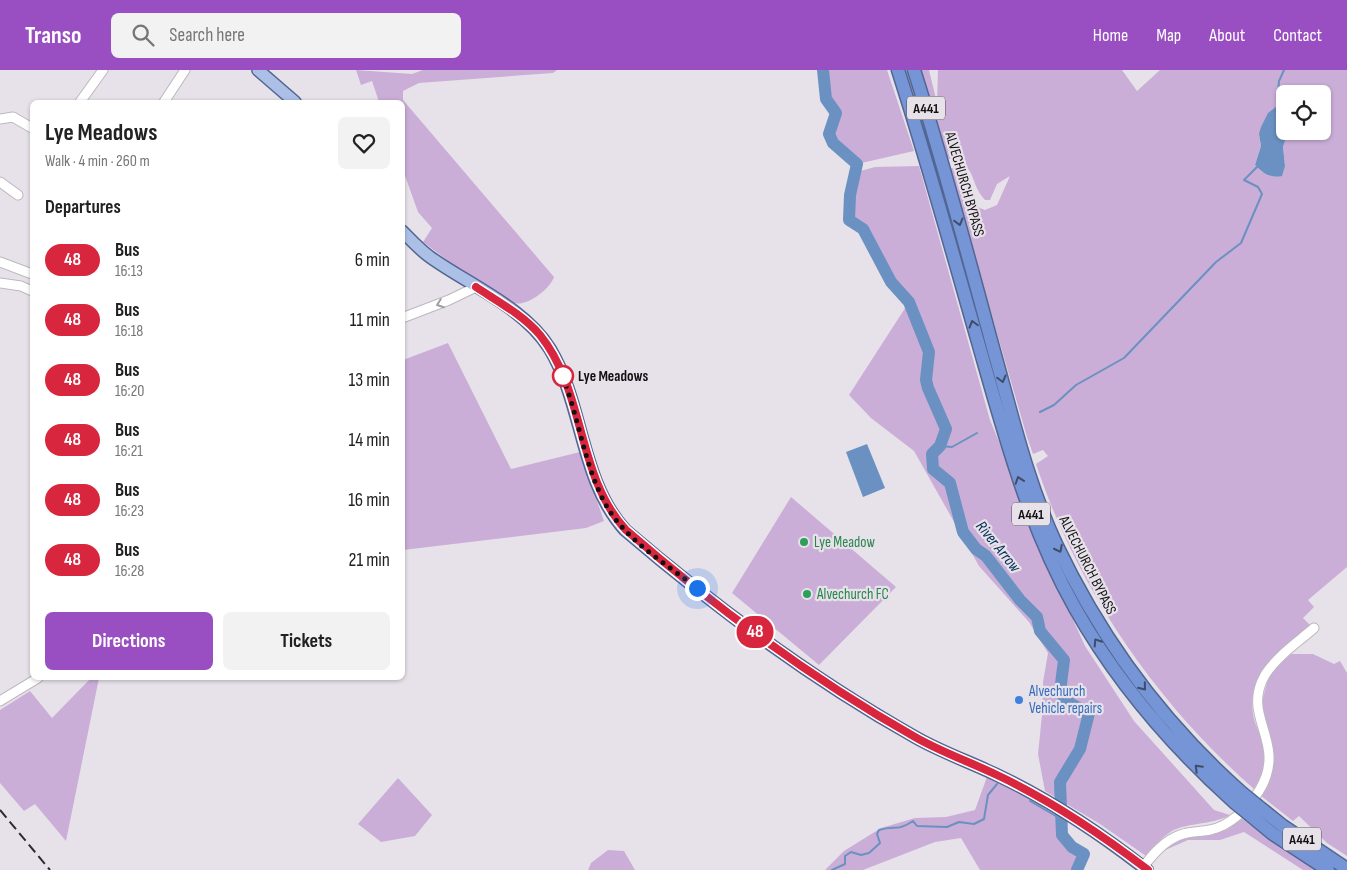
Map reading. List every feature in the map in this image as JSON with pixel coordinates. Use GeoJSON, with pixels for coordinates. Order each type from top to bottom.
{"type":"FeatureCollection","features":[{"type":"Feature","properties":{"kind":"highway","name":"ALVECHURCH BYPASS"},"geometry":{"type":"LineString","coordinates":[[898,70],[922,145],[1009,453],[1050,557],[1075,608],[1120,677],[1170,739],[1254,811],[1273,834],[1328,870]]}},
{"type":"Feature","properties":{"kind":"highway","name":"ALVECHURCH BYPASS"},"geometry":{"type":"LineString","coordinates":[[914,70],[938,146],[1021,450],[1056,543],[1088,606],[1130,672],[1178,731],[1238,797]]}},
{"type":"Feature","properties":{"kind":"highway","name":"ALVECHURCH BYPASS"},"geometry":{"type":"LineString","coordinates":[[1254,811],[1283,826],[1347,869]]}},
{"type":"Feature","properties":{"kind":"main road"},"geometry":{"type":"LineString","coordinates":[[258,70],[293,100]]}},
{"type":"Feature","properties":{"kind":"main road"},"geometry":{"type":"LineString","coordinates":[[405,234],[428,256],[519,316],[539,335],[549,348],[565,382],[602,496],[613,516],[626,530],[730,615],[849,697],[931,746],[997,775],[1048,802],[1145,868]]}},
{"type":"Feature","properties":{"kind":"street"},"geometry":{"type":"LineString","coordinates":[[81,100],[103,70]]}},
{"type":"Feature","properties":{"kind":"street"},"geometry":{"type":"LineString","coordinates":[[165,100],[185,70]]}},
{"type":"Feature","properties":{"kind":"street"},"geometry":{"type":"LineString","coordinates":[[0,119],[13,117],[30,127]]}},
{"type":"Feature","properties":{"kind":"street"},"geometry":{"type":"LineString","coordinates":[[0,182],[18,195]]}},
{"type":"Feature","properties":{"kind":"street"},"geometry":{"type":"LineString","coordinates":[[0,262],[30,273]]}},
{"type":"Feature","properties":{"kind":"street"},"geometry":{"type":"LineString","coordinates":[[0,283],[21,286],[30,291]]}},
{"type":"Feature","properties":{"kind":"street"},"geometry":{"type":"LineString","coordinates":[[405,317],[449,300],[476,287]]}},
{"type":"Feature","properties":{"kind":"street"},"geometry":{"type":"LineString","coordinates":[[1145,868],[1160,848],[1176,837],[1215,829],[1226,824],[1236,817],[1258,792],[1268,771],[1270,753],[1258,710],[1261,684],[1280,657],[1314,628]]}},
{"type":"Feature","properties":{"kind":"street"},"geometry":{"type":"LineString","coordinates":[[0,701],[35,680]]}},
{"type":"Feature","properties":{"kind":"shaded area"},"geometry":{"type":"Polygon","coordinates":[[[356,70],[412,74],[423,70],[557,70],[553,73],[419,83],[403,91],[403,100],[378,100],[372,81],[361,85],[356,70]]]}},
{"type":"Feature","properties":{"kind":"shaded area"},"geometry":{"type":"Polygon","coordinates":[[[823,70],[887,70],[914,151],[857,164],[833,143],[829,134],[836,113],[826,99],[823,70]]]}},
{"type":"Feature","properties":{"kind":"shaded area"},"geometry":{"type":"Polygon","coordinates":[[[918,70],[929,70],[937,103],[938,70],[1122,70],[1137,91],[1160,70],[1347,70],[1347,567],[1308,600],[1314,607],[1303,618],[1311,626],[1273,659],[1263,670],[1256,682],[1252,704],[1254,718],[1264,744],[1266,757],[1263,770],[1254,789],[1184,719],[1153,681],[1097,599],[1074,555],[1053,510],[1036,464],[1048,456],[1043,450],[1033,454],[1027,437],[949,167],[963,172],[975,206],[985,210],[997,205],[1010,176],[997,184],[990,200],[985,200],[968,169],[956,161],[946,158],[918,70]]]}},
{"type":"Feature","properties":{"kind":"shaded area"},"geometry":{"type":"Polygon","coordinates":[[[405,102],[554,277],[552,282],[543,292],[531,300],[519,304],[505,300],[481,285],[423,242],[432,228],[418,212],[405,176],[405,102]]]}},
{"type":"Feature","properties":{"kind":"shaded area"},"geometry":{"type":"Polygon","coordinates":[[[919,166],[990,420],[1085,646],[1134,721],[1214,810],[1230,815],[1214,821],[1175,830],[1163,838],[1146,856],[1100,824],[1045,791],[1038,754],[1043,682],[1048,653],[1029,622],[979,566],[914,451],[871,418],[849,395],[909,302],[891,282],[863,229],[849,220],[853,173],[875,167],[919,166]]]}},
{"type":"Feature","properties":{"kind":"shaded area"},"geometry":{"type":"Polygon","coordinates":[[[448,343],[511,469],[580,452],[604,521],[586,528],[405,550],[405,359],[448,343]]]}},
{"type":"Feature","properties":{"kind":"shaded area","name":"Lye Meadow"},"geometry":{"type":"Polygon","coordinates":[[[791,497],[896,587],[819,665],[732,593],[791,497]]]}},
{"type":"Feature","properties":{"kind":"shaded area"},"geometry":{"type":"Polygon","coordinates":[[[1290,654],[1313,654],[1334,664],[1340,661],[1347,673],[1347,856],[1327,843],[1299,816],[1293,821],[1260,795],[1272,766],[1272,743],[1264,723],[1261,705],[1270,672],[1290,654]]]}},
{"type":"Feature","properties":{"kind":"shaded area"},"geometry":{"type":"Polygon","coordinates":[[[89,680],[99,680],[66,841],[35,804],[24,811],[0,783],[0,710],[30,691],[52,718],[89,680]]]}},
{"type":"Feature","properties":{"kind":"shaded area"},"geometry":{"type":"Polygon","coordinates":[[[987,777],[1007,787],[1014,788],[1061,819],[1062,832],[1066,840],[1084,854],[1077,870],[980,870],[961,838],[935,842],[863,870],[825,870],[844,851],[881,828],[915,818],[946,817],[975,810],[987,777]]]}},
{"type":"Feature","properties":{"kind":"shaded area"},"geometry":{"type":"Polygon","coordinates":[[[398,778],[432,815],[415,836],[381,842],[358,824],[398,778]]]}},
{"type":"Feature","properties":{"kind":"shaded area"},"geometry":{"type":"Polygon","coordinates":[[[1242,819],[1318,870],[1303,870],[1244,832],[1220,840],[1188,840],[1163,851],[1177,840],[1226,830],[1242,819]]]}},
{"type":"Feature","properties":{"kind":"shaded area"},"geometry":{"type":"Polygon","coordinates":[[[608,850],[624,851],[635,870],[588,870],[591,863],[608,850]]]}},
{"type":"Feature","properties":{"kind":"water"},"geometry":{"type":"Polygon","coordinates":[[[1276,107],[1276,140],[1285,140],[1283,147],[1285,166],[1282,176],[1267,175],[1255,165],[1261,146],[1259,134],[1268,113],[1276,107]]]}},
{"type":"Feature","properties":{"kind":"water"},"geometry":{"type":"Polygon","coordinates":[[[867,444],[885,488],[863,497],[846,452],[867,444]]]}},
{"type":"Feature","properties":{"kind":"waterway","name":"River Arrow"},"geometry":{"type":"LineString","coordinates":[[823,70],[826,99],[836,113],[829,134],[833,143],[857,164],[850,195],[849,220],[863,229],[891,282],[909,302],[929,352],[926,380],[946,429],[940,446],[932,454],[933,469],[950,483],[963,532],[976,549],[986,556],[1020,600],[1037,617],[1040,631],[1064,660],[1061,688],[1065,699],[1089,713],[1080,749],[1060,782],[1062,835],[1072,847],[1084,854],[1077,870]]}},
{"type":"Feature","properties":{"kind":"waterway"},"geometry":{"type":"LineString","coordinates":[[1279,85],[1284,70]]}},
{"type":"Feature","properties":{"kind":"waterway"},"geometry":{"type":"LineString","coordinates":[[1040,412],[1054,405],[1076,385],[1124,358],[1216,262],[1241,243],[1262,194],[1258,187],[1244,180],[1257,167]]}},
{"type":"Feature","properties":{"kind":"waterway"},"geometry":{"type":"LineString","coordinates":[[940,446],[952,447],[977,433]]}},
{"type":"Feature","properties":{"kind":"waterway"},"geometry":{"type":"LineString","coordinates":[[832,870],[845,864],[845,856],[851,852],[861,855],[869,853],[880,843],[877,834],[879,830],[899,827],[913,821],[917,826],[947,827],[959,822],[974,824],[984,819],[988,795],[997,784]]}},
{"type":"Feature","properties":{"kind":"waterway"},"geometry":{"type":"LineString","coordinates":[[1030,801],[1061,819]]}},
{"type":"Feature","properties":{"kind":"railway"},"geometry":{"type":"LineString","coordinates":[[0,810],[50,870]]}},
{"type":"Feature","properties":{"kind":"bus line","name":"48"},"geometry":{"type":"LineString","coordinates":[[476,287],[519,316],[539,335],[549,348],[565,382],[602,496],[613,516],[654,555],[730,615],[849,697],[946,754],[997,775],[1033,793],[1072,817],[1148,870]]}},
{"type":"Feature","properties":{"kind":"place","name":"Lye Meadows"},"geometry":{"type":"Point","coordinates":[563,376]}},
{"type":"Feature","properties":{"kind":"place","name":"Lye Meadow"},"geometry":{"type":"Point","coordinates":[804,542]}},
{"type":"Feature","properties":{"kind":"place","name":"Alvechurch FC"},"geometry":{"type":"Point","coordinates":[807,594]}},
{"type":"Feature","properties":{"kind":"place","name":"Alvechurch Vehicle repairs"},"geometry":{"type":"Point","coordinates":[1019,700]}},
{"type":"Feature","properties":{"kind":"route"},"geometry":{"type":"LineString","coordinates":[[563,376],[561,373],[591,466],[602,496],[613,516],[654,555],[697,588]]}}]}
